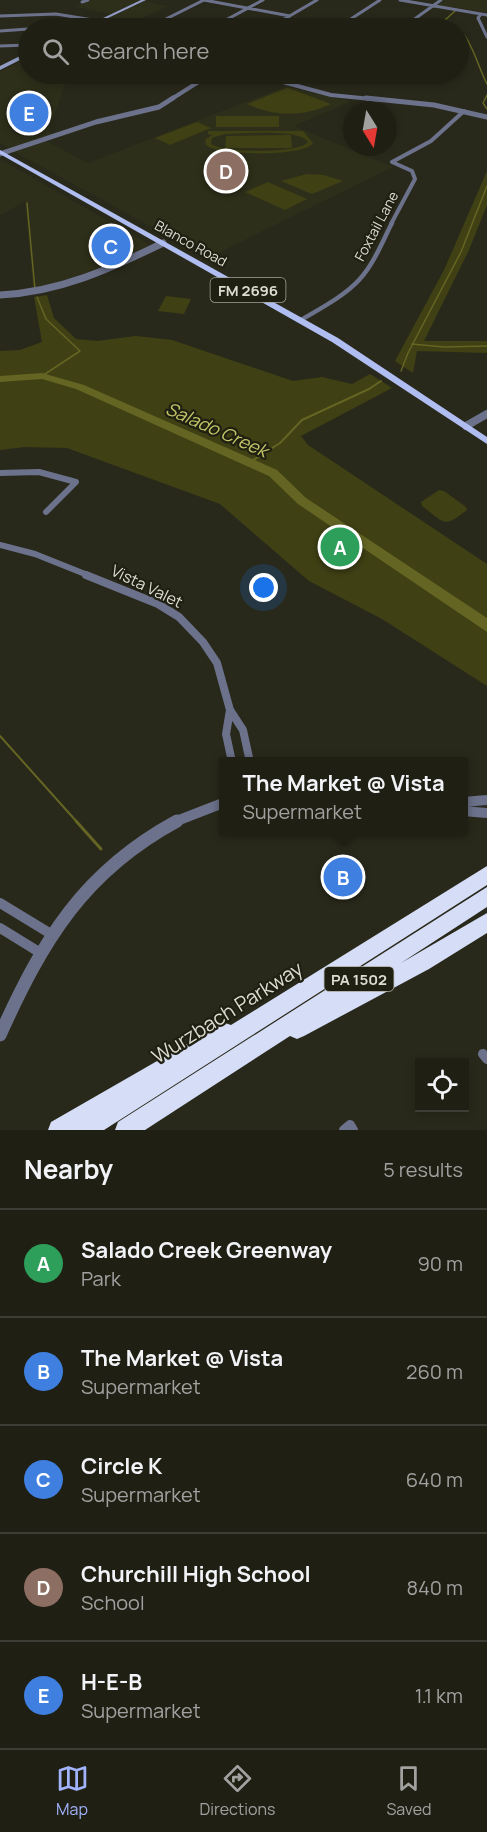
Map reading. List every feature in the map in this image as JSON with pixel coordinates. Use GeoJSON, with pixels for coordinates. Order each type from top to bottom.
{"type":"FeatureCollection","features":[{"type":"Feature","properties":{"kind":"highway","name":"Wurzbach Parkway"},"geometry":{"type":"LineString","coordinates":[[84,1130],[487,874]]}},
{"type":"Feature","properties":{"kind":"highway","name":"PA 1502"},"geometry":{"type":"LineString","coordinates":[[126,1130],[487,896]]}},
{"type":"Feature","properties":{"kind":"highway"},"geometry":{"type":"LineString","coordinates":[[231,1062],[364,995],[487,922]]}},
{"type":"Feature","properties":{"kind":"highway"},"geometry":{"type":"LineString","coordinates":[[59,1130],[214,1038],[271,1013]]}},
{"type":"Feature","properties":{"kind":"main road"},"geometry":{"type":"LineString","coordinates":[[105,18],[144,0]]}},
{"type":"Feature","properties":{"kind":"main road"},"geometry":{"type":"LineString","coordinates":[[0,68],[18,59]]}},
{"type":"Feature","properties":{"kind":"main road","name":"Blanco Road"},"geometry":{"type":"LineString","coordinates":[[1,153],[301,320],[487,441]]}},
{"type":"Feature","properties":{"kind":"street"},"geometry":{"type":"LineString","coordinates":[[82,2],[88,0]]}},
{"type":"Feature","properties":{"kind":"street"},"geometry":{"type":"LineString","coordinates":[[168,18],[204,0],[290,16]]}},
{"type":"Feature","properties":{"kind":"street"},"geometry":{"type":"LineString","coordinates":[[230,18],[263,0]]}},
{"type":"Feature","properties":{"kind":"street"},"geometry":{"type":"LineString","coordinates":[[286,18],[317,0]]}},
{"type":"Feature","properties":{"kind":"street"},"geometry":{"type":"LineString","coordinates":[[353,18],[381,0]]}},
{"type":"Feature","properties":{"kind":"street"},"geometry":{"type":"LineString","coordinates":[[400,0],[487,15]]}},
{"type":"Feature","properties":{"kind":"street"},"geometry":{"type":"LineString","coordinates":[[416,18],[441,0]]}},
{"type":"Feature","properties":{"kind":"street"},"geometry":{"type":"LineString","coordinates":[[0,16],[56,14],[81,18]]}},
{"type":"Feature","properties":{"kind":"street"},"geometry":{"type":"LineString","coordinates":[[481,14],[478,18],[479,22],[487,37]]}},
{"type":"Feature","properties":{"kind":"street"},"geometry":{"type":"LineString","coordinates":[[479,22],[487,23]]}},
{"type":"Feature","properties":{"kind":"street"},"geometry":{"type":"LineString","coordinates":[[0,31],[18,30]]}},
{"type":"Feature","properties":{"kind":"street"},"geometry":{"type":"LineString","coordinates":[[0,46],[18,45]]}},
{"type":"Feature","properties":{"kind":"street"},"geometry":{"type":"LineString","coordinates":[[1,153],[96,122],[159,107],[195,84]]}},
{"type":"Feature","properties":{"kind":"street"},"geometry":{"type":"LineString","coordinates":[[290,84],[331,95],[428,104],[487,117]]}},
{"type":"Feature","properties":{"kind":"street","name":"Foxtail Lane"},"geometry":{"type":"LineString","coordinates":[[301,320],[345,293],[371,263],[415,179],[412,171],[392,162],[435,140],[450,128],[464,111]]}},
{"type":"Feature","properties":{"kind":"street"},"geometry":{"type":"LineString","coordinates":[[0,296],[26,295],[68,286],[163,243]]}},
{"type":"Feature","properties":{"kind":"street"},"geometry":{"type":"LineString","coordinates":[[466,426],[487,414]]}},
{"type":"Feature","properties":{"kind":"street"},"geometry":{"type":"LineString","coordinates":[[0,473],[35,469],[76,482],[46,512]]}},
{"type":"Feature","properties":{"kind":"street","name":"Vista Valet"},"geometry":{"type":"LineString","coordinates":[[0,545],[35,554],[158,604],[179,617],[210,651],[221,675],[230,710],[243,730],[249,757]]}},
{"type":"Feature","properties":{"kind":"street","name":"Vista Valet"},"geometry":{"type":"LineString","coordinates":[[230,710],[226,734],[231,757]]}},
{"type":"Feature","properties":{"kind":"street"},"geometry":{"type":"LineString","coordinates":[[468,802],[487,800]]}},
{"type":"Feature","properties":{"kind":"street"},"geometry":{"type":"LineString","coordinates":[[0,1035],[39,952],[75,901],[120,857],[159,830],[182,818],[219,804]]}},
{"type":"Feature","properties":{"kind":"street"},"geometry":{"type":"LineString","coordinates":[[468,811],[487,813]]}},
{"type":"Feature","properties":{"kind":"street"},"geometry":{"type":"LineString","coordinates":[[0,903],[51,934]]}},
{"type":"Feature","properties":{"kind":"street"},"geometry":{"type":"LineString","coordinates":[[0,928],[39,952]]}},
{"type":"Feature","properties":{"kind":"shaded area"},"geometry":{"type":"Polygon","coordinates":[[[92,0],[142,0],[112,14],[75,7],[92,0]]]}},
{"type":"Feature","properties":{"kind":"shaded area"},"geometry":{"type":"Polygon","coordinates":[[[445,0],[487,0],[487,12],[438,5],[445,0]]]}},
{"type":"Feature","properties":{"kind":"shaded area"},"geometry":{"type":"Polygon","coordinates":[[[145,1],[168,6],[141,18],[110,18],[145,1]]]}},
{"type":"Feature","properties":{"kind":"shaded area"},"geometry":{"type":"Polygon","coordinates":[[[18,63],[18,84],[65,84],[49,131],[53,134],[9,148],[0,143],[0,72],[18,63]]]}},
{"type":"Feature","properties":{"kind":"shaded area"},"geometry":{"type":"Polygon","coordinates":[[[287,86],[352,101],[343,102],[343,105],[294,126],[343,146],[343,156],[366,156],[393,167],[208,258],[15,152],[46,141],[88,163],[287,86]]]}},
{"type":"Feature","properties":{"kind":"shaded area"},"geometry":{"type":"Polygon","coordinates":[[[287,88],[331,104],[310,111],[289,114],[268,111],[247,104],[287,88]]]}},
{"type":"Feature","properties":{"kind":"shaded area"},"geometry":{"type":"Polygon","coordinates":[[[216,116],[279,116],[279,127],[216,127],[216,116]]]}},
{"type":"Feature","properties":{"kind":"shaded area"},"geometry":{"type":"Polygon","coordinates":[[[197,122],[211,128],[170,145],[155,138],[197,122]]]}},
{"type":"Feature","properties":{"kind":"shaded area"},"geometry":{"type":"Polygon","coordinates":[[[208,131],[303,131],[313,143],[306,148],[294,151],[243,153],[214,149],[206,145],[205,140],[212,135],[208,134],[208,131]],[[282,133],[225,134],[212,138],[211,144],[230,149],[261,151],[291,149],[308,142],[303,138],[282,133]]]}},
{"type":"Feature","properties":{"kind":"shaded area"},"geometry":{"type":"Polygon","coordinates":[[[291,135],[292,148],[225,148],[226,136],[291,135]]]}},
{"type":"Feature","properties":{"kind":"shaded area"},"geometry":{"type":"Polygon","coordinates":[[[0,159],[150,245],[73,281],[33,290],[25,201],[0,216],[0,159]]]}},
{"type":"Feature","properties":{"kind":"shaded area"},"geometry":{"type":"Polygon","coordinates":[[[487,171],[487,205],[469,250],[424,341],[487,341],[487,353],[417,351],[413,373],[395,361],[444,270],[487,171]]]}},
{"type":"Feature","properties":{"kind":"shaded area"},"geometry":{"type":"Polygon","coordinates":[[[307,174],[324,175],[343,181],[312,194],[281,181],[307,174]]]}},
{"type":"Feature","properties":{"kind":"shaded area"},"geometry":{"type":"Polygon","coordinates":[[[268,182],[307,199],[285,210],[245,192],[268,182]]]}},
{"type":"Feature","properties":{"kind":"shaded area"},"geometry":{"type":"Polygon","coordinates":[[[47,295],[54,318],[76,339],[97,341],[136,336],[172,340],[293,381],[322,377],[352,384],[370,374],[392,388],[301,436],[308,445],[487,564],[487,686],[382,619],[309,581],[220,504],[67,448],[25,447],[0,450],[0,351],[20,350],[42,342],[34,297],[47,295]]]}},
{"type":"Feature","properties":{"kind":"shaded area"},"geometry":{"type":"Polygon","coordinates":[[[166,296],[191,299],[184,314],[158,311],[166,296]]]}},
{"type":"Feature","properties":{"kind":"shaded area"},"geometry":{"type":"Polygon","coordinates":[[[439,490],[444,491],[467,510],[448,522],[440,520],[422,506],[421,502],[439,490]]]}},
{"type":"Feature","properties":{"kind":"waterway"},"geometry":{"type":"LineString","coordinates":[[447,18],[455,11]]}},
{"type":"Feature","properties":{"kind":"waterway"},"geometry":{"type":"LineString","coordinates":[[469,43],[487,84]]}},
{"type":"Feature","properties":{"kind":"waterway"},"geometry":{"type":"LineString","coordinates":[[487,95],[483,103],[487,109]]}},
{"type":"Feature","properties":{"kind":"waterway"},"geometry":{"type":"LineString","coordinates":[[413,344],[461,252],[487,186]]}},
{"type":"Feature","properties":{"kind":"waterway"},"geometry":{"type":"LineString","coordinates":[[27,203],[35,290]]}},
{"type":"Feature","properties":{"kind":"waterway"},"geometry":{"type":"LineString","coordinates":[[37,297],[46,319],[80,351],[42,376]]}},
{"type":"Feature","properties":{"kind":"waterway"},"geometry":{"type":"LineString","coordinates":[[401,371],[413,344]]}},
{"type":"Feature","properties":{"kind":"waterway"},"geometry":{"type":"LineString","coordinates":[[413,344],[444,347],[487,346]]}},
{"type":"Feature","properties":{"kind":"waterway","name":"Salado Creek"},"geometry":{"type":"LineString","coordinates":[[0,379],[42,376],[80,387],[273,473],[302,501],[487,626]]}},
{"type":"Feature","properties":{"kind":"waterway"},"geometry":{"type":"LineString","coordinates":[[250,462],[280,443],[302,420],[369,389],[381,381]]}},
{"type":"Feature","properties":{"kind":"waterway"},"geometry":{"type":"LineString","coordinates":[[0,736],[77,822]]}},
{"type":"Feature","properties":{"kind":"waterway"},"geometry":{"type":"LineString","coordinates":[[76,821],[101,849]]}},
{"type":"Feature","properties":{"kind":"place","name":"H-E-B"},"geometry":{"type":"Point","coordinates":[29,113]}},
{"type":"Feature","properties":{"kind":"place","name":"Churchill High School"},"geometry":{"type":"Point","coordinates":[226,171]}},
{"type":"Feature","properties":{"kind":"place","name":"Circle K"},"geometry":{"type":"Point","coordinates":[111,246]}},
{"type":"Feature","properties":{"kind":"place","name":"Salado Creek Greenway"},"geometry":{"type":"Point","coordinates":[340,547]}},
{"type":"Feature","properties":{"kind":"place","name":"The Market @ Vista"},"geometry":{"type":"Point","coordinates":[343,877]}}]}
